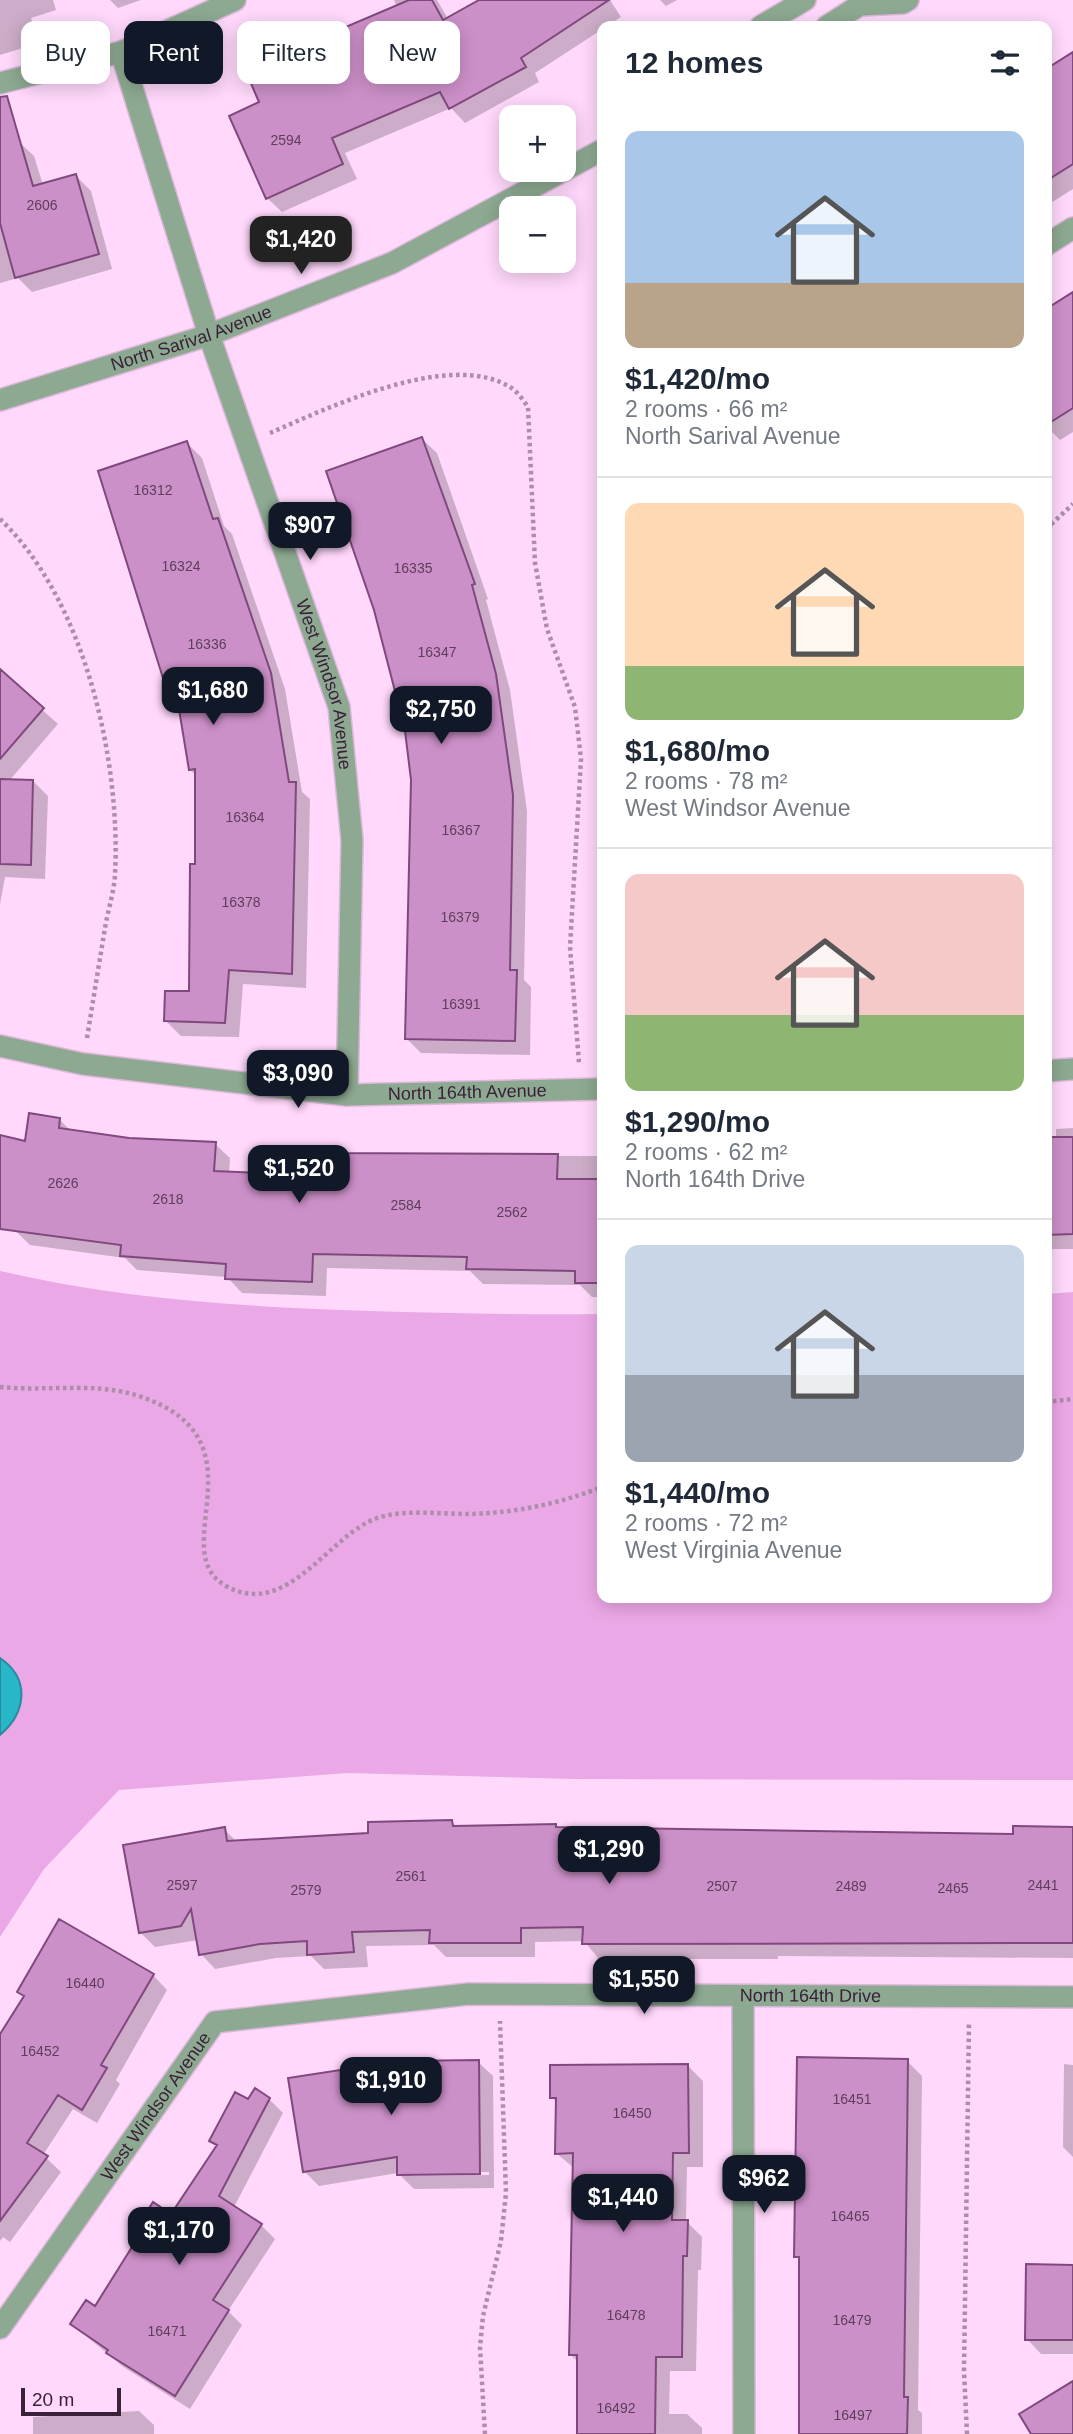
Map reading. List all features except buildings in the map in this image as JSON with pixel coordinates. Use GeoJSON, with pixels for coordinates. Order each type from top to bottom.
{"type":"FeatureCollection","features":[{"type":"Feature","properties":{"kind":"street"},"geometry":{"type":"LineString","coordinates":[[0,83],[121,52],[234,0]]}},
{"type":"Feature","properties":{"kind":"street"},"geometry":{"type":"LineString","coordinates":[[771,21],[805,0]]}},
{"type":"Feature","properties":{"kind":"street"},"geometry":{"type":"LineString","coordinates":[[834,21],[858,3],[903,3],[908,0]]}},
{"type":"Feature","properties":{"kind":"street","name":"West Windsor Avenue"},"geometry":{"type":"LineString","coordinates":[[121,52],[209,335],[339,707],[352,840],[347,1095]]}},
{"type":"Feature","properties":{"kind":"street","name":"North Sarival Avenue"},"geometry":{"type":"LineString","coordinates":[[0,400],[209,335],[392,263],[597,153]]}},
{"type":"Feature","properties":{"kind":"street"},"geometry":{"type":"LineString","coordinates":[[1052,241],[1073,228]]}},
{"type":"Feature","properties":{"kind":"street","name":"North 164th Avenue"},"geometry":{"type":"LineString","coordinates":[[0,1046],[83,1064],[347,1095],[597,1089]]}},
{"type":"Feature","properties":{"kind":"street"},"geometry":{"type":"LineString","coordinates":[[1052,1071],[1073,1069]]}},
{"type":"Feature","properties":{"kind":"street","name":"North 164th Drive"},"geometry":{"type":"LineString","coordinates":[[215,2022],[468,1994],[1073,1997]]}},
{"type":"Feature","properties":{"kind":"street"},"geometry":{"type":"LineString","coordinates":[[743,1996],[744,2434]]}},
{"type":"Feature","properties":{"kind":"street","name":"West Windsor Avenue"},"geometry":{"type":"LineString","coordinates":[[0,2328],[215,2022]]}},
{"type":"Feature","properties":{"kind":"path"},"geometry":{"type":"LineString","coordinates":[[247,443],[377,392],[419,378],[453,373],[489,378],[513,388],[528,407],[535,563],[547,629],[575,707],[581,759],[570,947],[580,1089]]}},
{"type":"Feature","properties":{"kind":"path"},"geometry":{"type":"LineString","coordinates":[[1052,523],[1073,504]]}},
{"type":"Feature","properties":{"kind":"path"},"geometry":{"type":"LineString","coordinates":[[0,519],[22,543],[69,623],[102,731],[114,830],[115,877],[83,1064]]}},
{"type":"Feature","properties":{"kind":"path"},"geometry":{"type":"LineString","coordinates":[[0,1387],[98,1388],[121,1392],[144,1398],[184,1422],[202,1447],[209,1470],[210,1486],[202,1531],[206,1559],[216,1578],[240,1591],[271,1591],[288,1584],[349,1534],[380,1517],[506,1512],[567,1501],[597,1489]]}},
{"type":"Feature","properties":{"kind":"path"},"geometry":{"type":"LineString","coordinates":[[1052,1401],[1073,1399]]}},
{"type":"Feature","properties":{"kind":"path"},"geometry":{"type":"LineString","coordinates":[[485,2434],[480,2347],[483,2316],[500,2241],[506,2193],[500,1994]]}},
{"type":"Feature","properties":{"kind":"path"},"geometry":{"type":"LineString","coordinates":[[967,2434],[964,2371],[969,1997]]}},
{"type":"Feature","properties":{"kind":"shaded area"},"geometry":{"type":"Polygon","coordinates":[[[0,1271],[137,1295],[229,1304],[369,1311],[597,1314],[597,1603],[1052,1603],[1052,1294],[1073,1292],[1073,1780],[574,1779],[348,1773],[119,1790],[44,1869],[0,1937],[0,1271]]]}},
{"type":"Feature","properties":{"kind":"water"},"geometry":{"type":"Polygon","coordinates":[[[0,1658],[17,1676],[21,1696],[15,1717],[0,1735],[0,1658]]]}}]}
